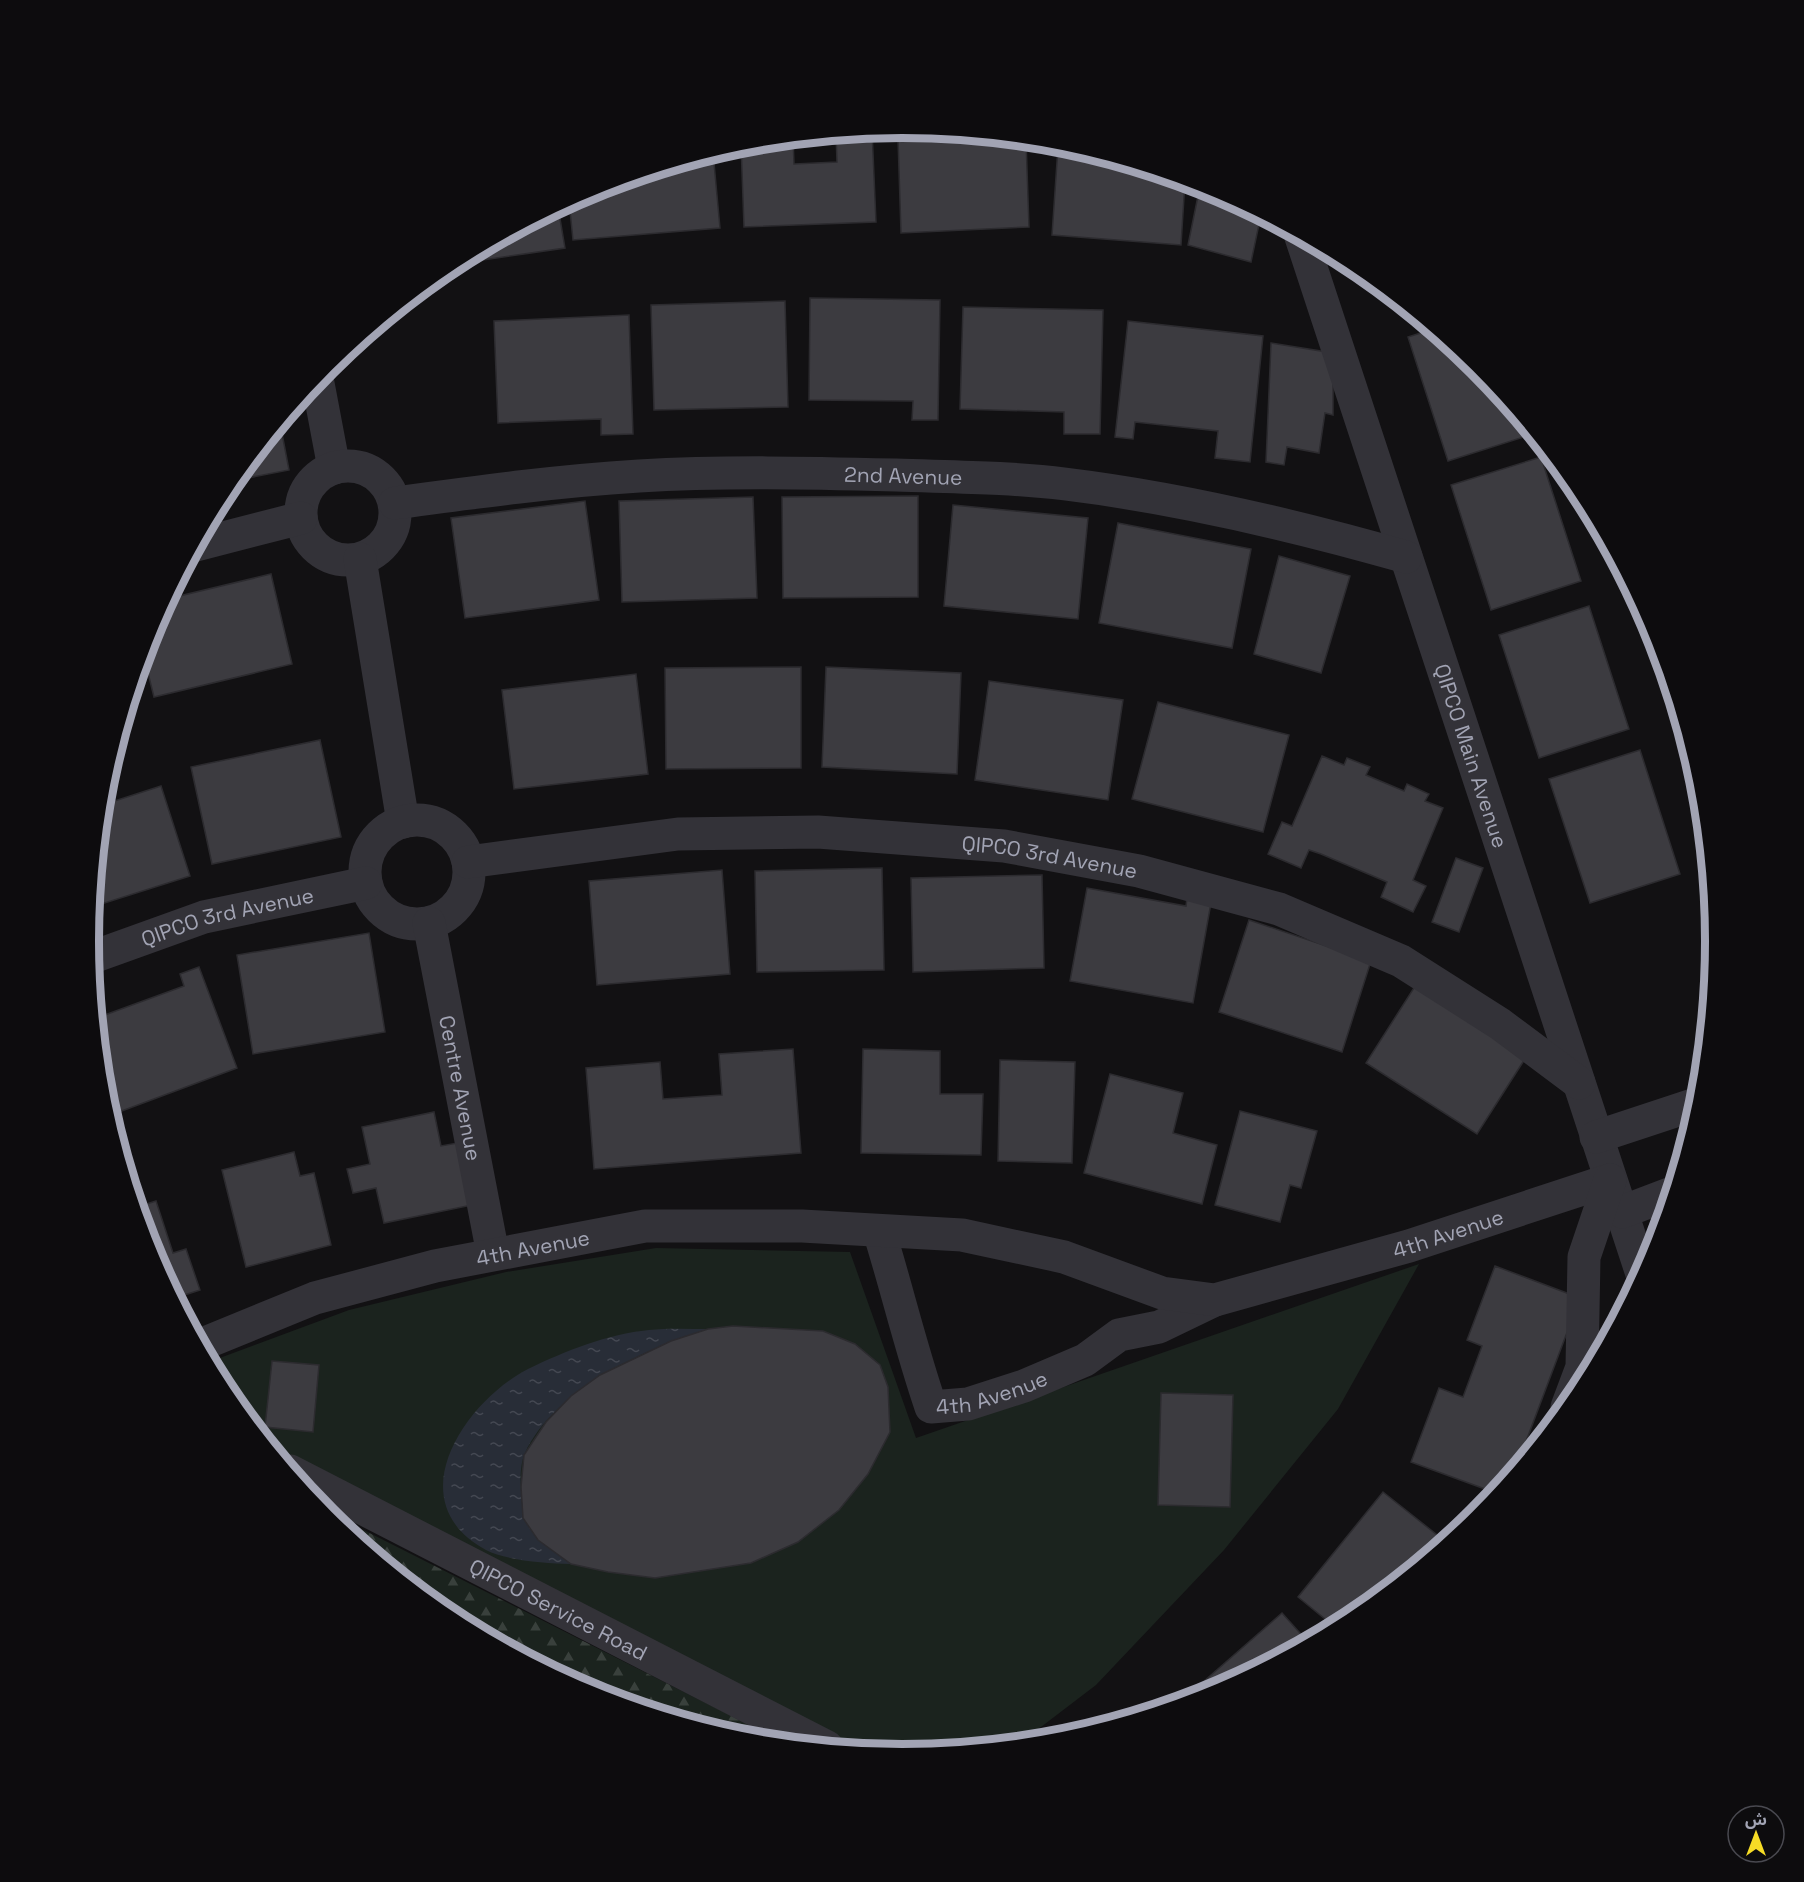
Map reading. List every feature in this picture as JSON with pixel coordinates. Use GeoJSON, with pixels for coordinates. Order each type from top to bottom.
{"type":"FeatureCollection","features":[{"type":"Feature","properties":{"kind":"street","name":"QIPCO Main Avenue"},"geometry":{"type":"LineString","coordinates":[[1304,246],[1638,1261]]}},
{"type":"Feature","properties":{"kind":"street"},"geometry":{"type":"LineString","coordinates":[[319,389],[334,468]]}},
{"type":"Feature","properties":{"kind":"street"},"geometry":{"type":"LineString","coordinates":[[353,466],[372,472],[387,485],[394,503],[395,520],[391,535],[374,552],[360,559],[335,559],[321,552],[310,540],[301,518],[306,491],[318,477],[334,468],[353,466]]}},
{"type":"Feature","properties":{"kind":"street","name":"2nd Avenue"},"geometry":{"type":"LineString","coordinates":[[394,503],[520,485],[640,476],[853,474],[958,477],[1064,483],[1178,503],[1297,526],[1406,557]]}},
{"type":"Feature","properties":{"kind":"street"},"geometry":{"type":"LineString","coordinates":[[206,542],[301,518]]}},
{"type":"Feature","properties":{"kind":"street"},"geometry":{"type":"LineString","coordinates":[[360,559],[403,822]]}},
{"type":"Feature","properties":{"kind":"street"},"geometry":{"type":"LineString","coordinates":[[424,821],[444,828],[459,842],[468,862],[467,888],[459,904],[446,916],[429,923],[408,924],[389,916],[374,902],[366,883],[365,866],[375,842],[387,830],[403,822],[424,821]]}},
{"type":"Feature","properties":{"kind":"street","name":"QIPCO 3rd Avenue"},"geometry":{"type":"LineString","coordinates":[[468,862],[678,834],[818,832],[1004,846],[1139,871],[1280,909],[1401,961],[1500,1024],[1579,1083]]}},
{"type":"Feature","properties":{"kind":"street","name":"QIPCO 3rd Avenue"},"geometry":{"type":"LineString","coordinates":[[100,954],[204,916],[366,883]]}},
{"type":"Feature","properties":{"kind":"street","name":"Centre Avenue"},"geometry":{"type":"LineString","coordinates":[[429,923],[493,1254]]}},
{"type":"Feature","properties":{"kind":"street"},"geometry":{"type":"LineString","coordinates":[[1596,1137],[1688,1107]]}},
{"type":"Feature","properties":{"kind":"street"},"geometry":{"type":"LineString","coordinates":[[1582,1368],[1584,1257],[1610,1179]]}},
{"type":"Feature","properties":{"kind":"street","name":"4th Avenue"},"geometry":{"type":"LineString","coordinates":[[879,1231],[916,1364],[932,1407],[968,1404],[1024,1386],[1085,1360],[1119,1335],[1160,1327],[1215,1300],[1409,1246],[1610,1179]]}},
{"type":"Feature","properties":{"kind":"street"},"geometry":{"type":"LineString","coordinates":[[1622,1212],[1663,1196]]}},
{"type":"Feature","properties":{"kind":"street","name":"4th Avenue"},"geometry":{"type":"LineString","coordinates":[[207,1342],[315,1298],[435,1266],[645,1226],[802,1226],[963,1235],[1064,1257],[1162,1293],[1215,1300]]}},
{"type":"Feature","properties":{"kind":"street","name":"QIPCO Service Road"},"geometry":{"type":"LineString","coordinates":[[307,1480],[810,1738]]}},
{"type":"Feature","properties":{"kind":"green space"},"geometry":{"type":"Polygon","coordinates":[[[656,1248],[850,1252],[916,1438],[1419,1264],[1338,1409],[1224,1550],[1096,1685],[1033,1733],[955,1742],[902,1744],[841,1741],[288,1458],[234,1387],[217,1359],[349,1310],[506,1272],[656,1248]]]}},
{"type":"Feature","properties":{"kind":"green space"},"geometry":{"type":"Polygon","coordinates":[[[349,1522],[763,1732],[694,1717],[644,1701],[595,1683],[547,1661],[456,1609],[413,1578],[349,1522]]]}},
{"type":"Feature","properties":{"kind":"water"},"geometry":{"type":"Polygon","coordinates":[[[708,1329],[657,1348],[604,1374],[557,1409],[539,1430],[525,1453],[521,1476],[523,1518],[571,1564],[527,1561],[495,1554],[460,1530],[446,1506],[443,1480],[450,1454],[463,1428],[482,1404],[504,1384],[542,1362],[602,1339],[649,1330],[708,1329]]]}},
{"type":"Feature","properties":{"kind":"building"},"geometry":{"type":"Polygon","coordinates":[[[872,139],[876,222],[744,227],[741,154],[793,146],[794,164],[837,162],[836,141],[872,139]]]}},
{"type":"Feature","properties":{"kind":"building"},"geometry":{"type":"Polygon","coordinates":[[[898,139],[955,140],[1026,148],[1029,227],[901,233],[898,139]]]}},
{"type":"Feature","properties":{"kind":"building"},"geometry":{"type":"Polygon","coordinates":[[[1058,153],[1110,165],[1184,190],[1181,245],[1052,235],[1058,153]]]}},
{"type":"Feature","properties":{"kind":"building"},"geometry":{"type":"Polygon","coordinates":[[[714,160],[720,228],[573,240],[570,210],[644,181],[714,160]]]}},
{"type":"Feature","properties":{"kind":"building"},"geometry":{"type":"Polygon","coordinates":[[[1198,195],[1259,222],[1251,262],[1188,245],[1198,195]]]}},
{"type":"Feature","properties":{"kind":"building"},"geometry":{"type":"Polygon","coordinates":[[[559,215],[565,248],[476,261],[559,215]]]}},
{"type":"Feature","properties":{"kind":"building"},"geometry":{"type":"Polygon","coordinates":[[[810,298],[940,300],[938,420],[912,420],[913,401],[809,400],[810,298]]]}},
{"type":"Feature","properties":{"kind":"building"},"geometry":{"type":"Polygon","coordinates":[[[785,301],[788,407],[654,410],[651,305],[785,301]]]}},
{"type":"Feature","properties":{"kind":"building"},"geometry":{"type":"Polygon","coordinates":[[[963,307],[1103,310],[1100,434],[1064,434],[1064,412],[960,409],[963,307]]]}},
{"type":"Feature","properties":{"kind":"building"},"geometry":{"type":"Polygon","coordinates":[[[629,315],[633,434],[601,435],[601,419],[498,423],[494,321],[629,315]]]}},
{"type":"Feature","properties":{"kind":"building"},"geometry":{"type":"Polygon","coordinates":[[[1128,321],[1263,336],[1250,462],[1215,458],[1218,431],[1135,422],[1133,439],[1115,437],[1128,321]]]}},
{"type":"Feature","properties":{"kind":"building"},"geometry":{"type":"Polygon","coordinates":[[[1425,332],[1431,337],[1470,373],[1526,436],[1448,461],[1408,337],[1425,332]]]}},
{"type":"Feature","properties":{"kind":"building"},"geometry":{"type":"Polygon","coordinates":[[[1271,343],[1333,353],[1333,415],[1325,413],[1319,453],[1287,447],[1284,465],[1266,462],[1271,343]]]}},
{"type":"Feature","properties":{"kind":"building"},"geometry":{"type":"Polygon","coordinates":[[[282,432],[289,470],[246,478],[282,432]]]}},
{"type":"Feature","properties":{"kind":"building"},"geometry":{"type":"Polygon","coordinates":[[[1541,457],[1581,581],[1491,610],[1451,485],[1541,457]]]}},
{"type":"Feature","properties":{"kind":"building"},"geometry":{"type":"Polygon","coordinates":[[[918,496],[918,597],[783,598],[782,497],[918,496]]]}},
{"type":"Feature","properties":{"kind":"building"},"geometry":{"type":"Polygon","coordinates":[[[753,497],[757,598],[622,602],[619,501],[753,497]]]}},
{"type":"Feature","properties":{"kind":"building"},"geometry":{"type":"Polygon","coordinates":[[[585,501],[599,600],[465,618],[451,518],[585,501]]]}},
{"type":"Feature","properties":{"kind":"building"},"geometry":{"type":"Polygon","coordinates":[[[953,505],[1088,518],[1078,619],[944,606],[953,505]]]}},
{"type":"Feature","properties":{"kind":"building"},"geometry":{"type":"Polygon","coordinates":[[[1118,523],[1251,549],[1232,648],[1099,623],[1118,523]]]}},
{"type":"Feature","properties":{"kind":"building"},"geometry":{"type":"Polygon","coordinates":[[[1279,556],[1350,576],[1321,673],[1254,654],[1279,556]]]}},
{"type":"Feature","properties":{"kind":"building"},"geometry":{"type":"Polygon","coordinates":[[[271,574],[292,664],[154,697],[147,669],[177,597],[271,574]]]}},
{"type":"Feature","properties":{"kind":"building"},"geometry":{"type":"Polygon","coordinates":[[[1589,606],[1629,729],[1539,758],[1499,635],[1589,606]]]}},
{"type":"Feature","properties":{"kind":"building"},"geometry":{"type":"Polygon","coordinates":[[[801,667],[801,768],[666,769],[665,668],[801,667]]]}},
{"type":"Feature","properties":{"kind":"building"},"geometry":{"type":"Polygon","coordinates":[[[826,667],[961,673],[957,774],[822,767],[826,667]]]}},
{"type":"Feature","properties":{"kind":"building"},"geometry":{"type":"Polygon","coordinates":[[[636,674],[648,774],[514,789],[502,690],[636,674]]]}},
{"type":"Feature","properties":{"kind":"building"},"geometry":{"type":"Polygon","coordinates":[[[989,681],[1123,700],[1108,800],[975,780],[989,681]]]}},
{"type":"Feature","properties":{"kind":"building"},"geometry":{"type":"Polygon","coordinates":[[[1158,702],[1289,735],[1263,832],[1132,799],[1158,702]]]}},
{"type":"Feature","properties":{"kind":"building"},"geometry":{"type":"Polygon","coordinates":[[[320,740],[341,837],[212,864],[191,767],[320,740]]]}},
{"type":"Feature","properties":{"kind":"building"},"geometry":{"type":"Polygon","coordinates":[[[1640,750],[1680,874],[1590,903],[1549,779],[1640,750]]]}},
{"type":"Feature","properties":{"kind":"building"},"geometry":{"type":"Polygon","coordinates":[[[1322,756],[1344,765],[1347,758],[1370,767],[1366,775],[1404,791],[1407,784],[1429,794],[1425,801],[1443,808],[1413,880],[1426,886],[1413,912],[1381,897],[1387,882],[1321,854],[1309,850],[1301,868],[1268,854],[1282,822],[1292,826],[1322,756]]]}},
{"type":"Feature","properties":{"kind":"building"},"geometry":{"type":"Polygon","coordinates":[[[161,786],[190,876],[100,904],[111,802],[161,786]]]}},
{"type":"Feature","properties":{"kind":"building"},"geometry":{"type":"Polygon","coordinates":[[[1456,858],[1483,868],[1459,932],[1432,922],[1456,858]]]}},
{"type":"Feature","properties":{"kind":"building"},"geometry":{"type":"Polygon","coordinates":[[[882,868],[884,970],[757,972],[755,871],[882,868]]]}},
{"type":"Feature","properties":{"kind":"building"},"geometry":{"type":"Polygon","coordinates":[[[722,870],[730,974],[597,985],[589,881],[722,870]]]}},
{"type":"Feature","properties":{"kind":"building"},"geometry":{"type":"Polygon","coordinates":[[[1042,875],[1044,968],[913,972],[911,878],[1042,875]]]}},
{"type":"Feature","properties":{"kind":"building"},"geometry":{"type":"Polygon","coordinates":[[[1087,888],[1186,906],[1187,898],[1211,903],[1193,1003],[1070,981],[1087,888]]]}},
{"type":"Feature","properties":{"kind":"building"},"geometry":{"type":"Polygon","coordinates":[[[1249,920],[1371,961],[1342,1052],[1219,1012],[1249,920]]]}},
{"type":"Feature","properties":{"kind":"building"},"geometry":{"type":"Polygon","coordinates":[[[369,933],[385,1032],[253,1054],[237,955],[369,933]]]}},
{"type":"Feature","properties":{"kind":"building"},"geometry":{"type":"Polygon","coordinates":[[[199,967],[237,1068],[119,1112],[114,1098],[103,1016],[184,986],[180,974],[199,967]]]}},
{"type":"Feature","properties":{"kind":"building"},"geometry":{"type":"Polygon","coordinates":[[[1419,980],[1530,1051],[1477,1134],[1366,1063],[1419,980]]]}},
{"type":"Feature","properties":{"kind":"building"},"geometry":{"type":"Polygon","coordinates":[[[793,1049],[801,1153],[594,1169],[586,1068],[660,1062],[663,1099],[722,1095],[719,1054],[793,1049]]]}},
{"type":"Feature","properties":{"kind":"building"},"geometry":{"type":"Polygon","coordinates":[[[863,1049],[940,1051],[940,1094],[983,1094],[981,1155],[861,1153],[863,1049]]]}},
{"type":"Feature","properties":{"kind":"building"},"geometry":{"type":"Polygon","coordinates":[[[1000,1060],[1075,1062],[1072,1163],[998,1161],[1000,1060]]]}},
{"type":"Feature","properties":{"kind":"building"},"geometry":{"type":"Polygon","coordinates":[[[1110,1074],[1183,1093],[1173,1133],[1217,1145],[1202,1204],[1084,1173],[1110,1074]]]}},
{"type":"Feature","properties":{"kind":"building"},"geometry":{"type":"Polygon","coordinates":[[[1240,1111],[1317,1131],[1301,1188],[1290,1185],[1280,1222],[1215,1205],[1240,1111]]]}},
{"type":"Feature","properties":{"kind":"building"},"geometry":{"type":"Polygon","coordinates":[[[434,1112],[441,1146],[463,1142],[477,1204],[384,1223],[376,1188],[353,1193],[347,1169],[370,1164],[362,1127],[434,1112]]]}},
{"type":"Feature","properties":{"kind":"building"},"geometry":{"type":"Polygon","coordinates":[[[294,1152],[300,1176],[314,1173],[331,1245],[246,1267],[222,1170],[294,1152]]]}},
{"type":"Feature","properties":{"kind":"building"},"geometry":{"type":"Polygon","coordinates":[[[156,1201],[173,1253],[186,1249],[200,1290],[182,1296],[160,1248],[144,1205],[156,1201]]]}},
{"type":"Feature","properties":{"kind":"building"},"geometry":{"type":"Polygon","coordinates":[[[1495,1266],[1580,1298],[1523,1449],[1488,1490],[1411,1462],[1439,1388],[1463,1397],[1482,1346],[1467,1340],[1495,1266]]]}},
{"type":"Feature","properties":{"kind":"building"},"geometry":{"type":"Polygon","coordinates":[[[733,1326],[823,1331],[855,1344],[880,1365],[888,1387],[890,1432],[868,1474],[839,1510],[798,1542],[751,1563],[655,1578],[608,1572],[571,1564],[538,1540],[523,1518],[521,1487],[524,1455],[546,1422],[571,1396],[600,1375],[671,1341],[708,1329],[733,1326]]]}},
{"type":"Feature","properties":{"kind":"building"},"geometry":{"type":"Polygon","coordinates":[[[272,1361],[319,1365],[313,1432],[265,1427],[272,1361]]]}},
{"type":"Feature","properties":{"kind":"building"},"geometry":{"type":"Polygon","coordinates":[[[1161,1393],[1233,1395],[1230,1507],[1158,1505],[1161,1393]]]}},
{"type":"Feature","properties":{"kind":"building"},"geometry":{"type":"Polygon","coordinates":[[[1383,1492],[1440,1537],[1391,1578],[1328,1621],[1298,1597],[1383,1492]]]}},
{"type":"Feature","properties":{"kind":"building"},"geometry":{"type":"Polygon","coordinates":[[[1282,1613],[1303,1636],[1257,1661],[1197,1688],[1282,1613]]]}}]}
